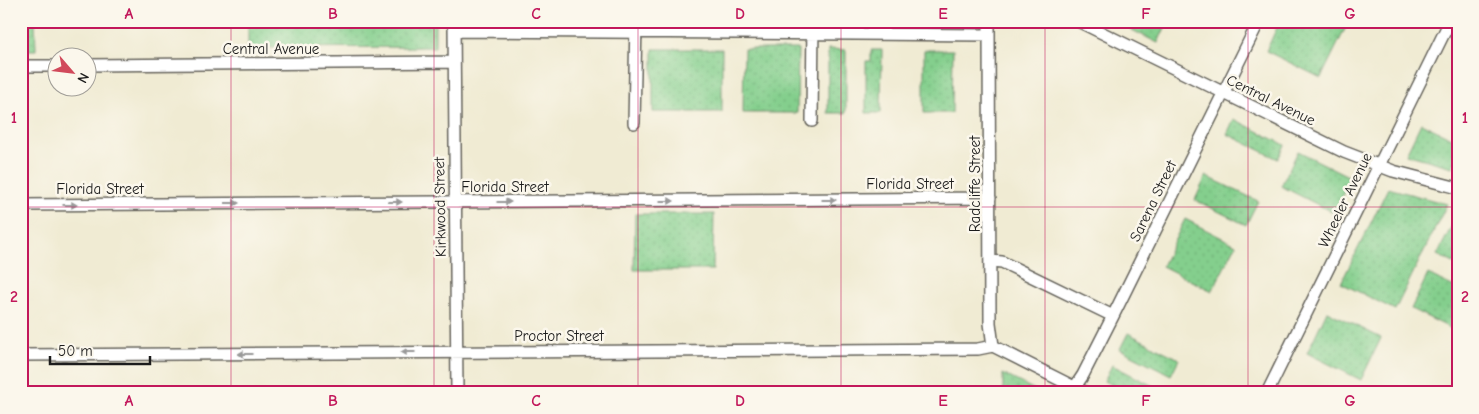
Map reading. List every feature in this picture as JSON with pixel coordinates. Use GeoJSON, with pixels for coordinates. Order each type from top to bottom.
{"type":"FeatureCollection","features":[{"type":"Feature","properties":{"kind":"street"},"geometry":{"type":"LineString","coordinates":[[812,121],[814,21]]}},
{"type":"Feature","properties":{"kind":"street","name":"Radcliffe Street"},"geometry":{"type":"LineString","coordinates":[[989,21],[990,323],[992,346]]}},
{"type":"Feature","properties":{"kind":"street","name":"Central Avenue"},"geometry":{"type":"LineString","coordinates":[[1078,21],[1344,152],[1406,175],[1458,188]]}},
{"type":"Feature","properties":{"kind":"street","name":"Sarena Street"},"geometry":{"type":"LineString","coordinates":[[1073,390],[1083,375],[1113,316],[1259,21]]}},
{"type":"Feature","properties":{"kind":"street","name":"Wheeler Avenue"},"geometry":{"type":"LineString","coordinates":[[1267,393],[1450,21]]}},
{"type":"Feature","properties":{"kind":"street"},"geometry":{"type":"LineString","coordinates":[[454,26],[636,27],[813,34],[989,35]]}},
{"type":"Feature","properties":{"kind":"street","name":"Kirkwood Street"},"geometry":{"type":"LineString","coordinates":[[454,26],[457,393]]}},
{"type":"Feature","properties":{"kind":"street"},"geometry":{"type":"LineString","coordinates":[[634,123],[636,27]]}},
{"type":"Feature","properties":{"kind":"street","name":"Central Avenue"},"geometry":{"type":"LineString","coordinates":[[98,66],[454,62]]}},
{"type":"Feature","properties":{"kind":"street"},"geometry":{"type":"LineString","coordinates":[[21,66],[48,66]]}},
{"type":"Feature","properties":{"kind":"street","name":"Florida Street"},"geometry":{"type":"LineString","coordinates":[[21,205],[990,198]]}},
{"type":"Feature","properties":{"kind":"street"},"geometry":{"type":"LineString","coordinates":[[990,261],[1002,262],[1113,316]]}},
{"type":"Feature","properties":{"kind":"street"},"geometry":{"type":"LineString","coordinates":[[992,346],[1073,390],[1086,393]]}},
{"type":"Feature","properties":{"kind":"street","name":"Proctor Street"},"geometry":{"type":"LineString","coordinates":[[21,355],[968,349],[992,346]]}},
{"type":"Feature","properties":{"kind":"green space"},"geometry":{"type":"Polygon","coordinates":[[[21,21],[35,21],[36,50],[21,50],[21,21]]]}},
{"type":"Feature","properties":{"kind":"green space"},"geometry":{"type":"Polygon","coordinates":[[[248,21],[435,21],[435,47],[248,48],[248,21]]]}},
{"type":"Feature","properties":{"kind":"green space"},"geometry":{"type":"Polygon","coordinates":[[[1114,21],[1168,21],[1158,43],[1114,21]]]}},
{"type":"Feature","properties":{"kind":"green space"},"geometry":{"type":"Polygon","coordinates":[[[1280,21],[1349,21],[1321,78],[1266,51],[1280,21]]]}},
{"type":"Feature","properties":{"kind":"green space"},"geometry":{"type":"Polygon","coordinates":[[[653,49],[722,49],[722,112],[653,112],[653,49]]]}},
{"type":"Feature","properties":{"kind":"green space"},"geometry":{"type":"Polygon","coordinates":[[[744,49],[798,49],[797,113],[743,113],[744,49]]]}},
{"type":"Feature","properties":{"kind":"green space"},"geometry":{"type":"Polygon","coordinates":[[[828,49],[846,50],[846,113],[828,113],[828,49]]]}},
{"type":"Feature","properties":{"kind":"green space"},"geometry":{"type":"Polygon","coordinates":[[[871,50],[882,50],[881,113],[866,113],[866,61],[871,61],[871,50]]]}},
{"type":"Feature","properties":{"kind":"green space"},"geometry":{"type":"Polygon","coordinates":[[[924,50],[953,50],[952,113],[924,113],[924,50]]]}},
{"type":"Feature","properties":{"kind":"green space"},"geometry":{"type":"Polygon","coordinates":[[[1234,119],[1285,145],[1278,159],[1227,134],[1234,119]]]}},
{"type":"Feature","properties":{"kind":"green space"},"geometry":{"type":"Polygon","coordinates":[[[1421,123],[1458,141],[1458,156],[1452,167],[1406,154],[1421,123]]]}},
{"type":"Feature","properties":{"kind":"green space"},"geometry":{"type":"Polygon","coordinates":[[[1298,151],[1352,178],[1334,213],[1281,186],[1298,151]]]}},
{"type":"Feature","properties":{"kind":"green space"},"geometry":{"type":"Polygon","coordinates":[[[1206,176],[1258,201],[1246,225],[1195,200],[1206,176]]]}},
{"type":"Feature","properties":{"kind":"green space"},"geometry":{"type":"Polygon","coordinates":[[[1388,188],[1447,204],[1395,310],[1341,283],[1388,188]]]}},
{"type":"Feature","properties":{"kind":"green space"},"geometry":{"type":"Polygon","coordinates":[[[635,214],[714,214],[713,270],[634,270],[635,214]]]}},
{"type":"Feature","properties":{"kind":"green space"},"geometry":{"type":"Polygon","coordinates":[[[1458,214],[1458,265],[1437,255],[1458,214]]]}},
{"type":"Feature","properties":{"kind":"green space"},"geometry":{"type":"Polygon","coordinates":[[[1185,219],[1236,245],[1212,291],[1162,266],[1185,219]]]}},
{"type":"Feature","properties":{"kind":"green space"},"geometry":{"type":"Polygon","coordinates":[[[1428,274],[1458,289],[1458,332],[1411,309],[1428,274]]]}},
{"type":"Feature","properties":{"kind":"green space"},"geometry":{"type":"Polygon","coordinates":[[[1327,311],[1381,338],[1361,380],[1307,353],[1327,311]]]}},
{"type":"Feature","properties":{"kind":"green space"},"geometry":{"type":"Polygon","coordinates":[[[1128,333],[1179,359],[1171,375],[1120,349],[1128,333]]]}},
{"type":"Feature","properties":{"kind":"green space"},"geometry":{"type":"Polygon","coordinates":[[[1112,365],[1163,391],[1162,393],[1128,393],[1104,381],[1112,365]]]}},
{"type":"Feature","properties":{"kind":"green space"},"geometry":{"type":"Polygon","coordinates":[[[1003,374],[1041,393],[1003,393],[1003,374]]]}}]}
